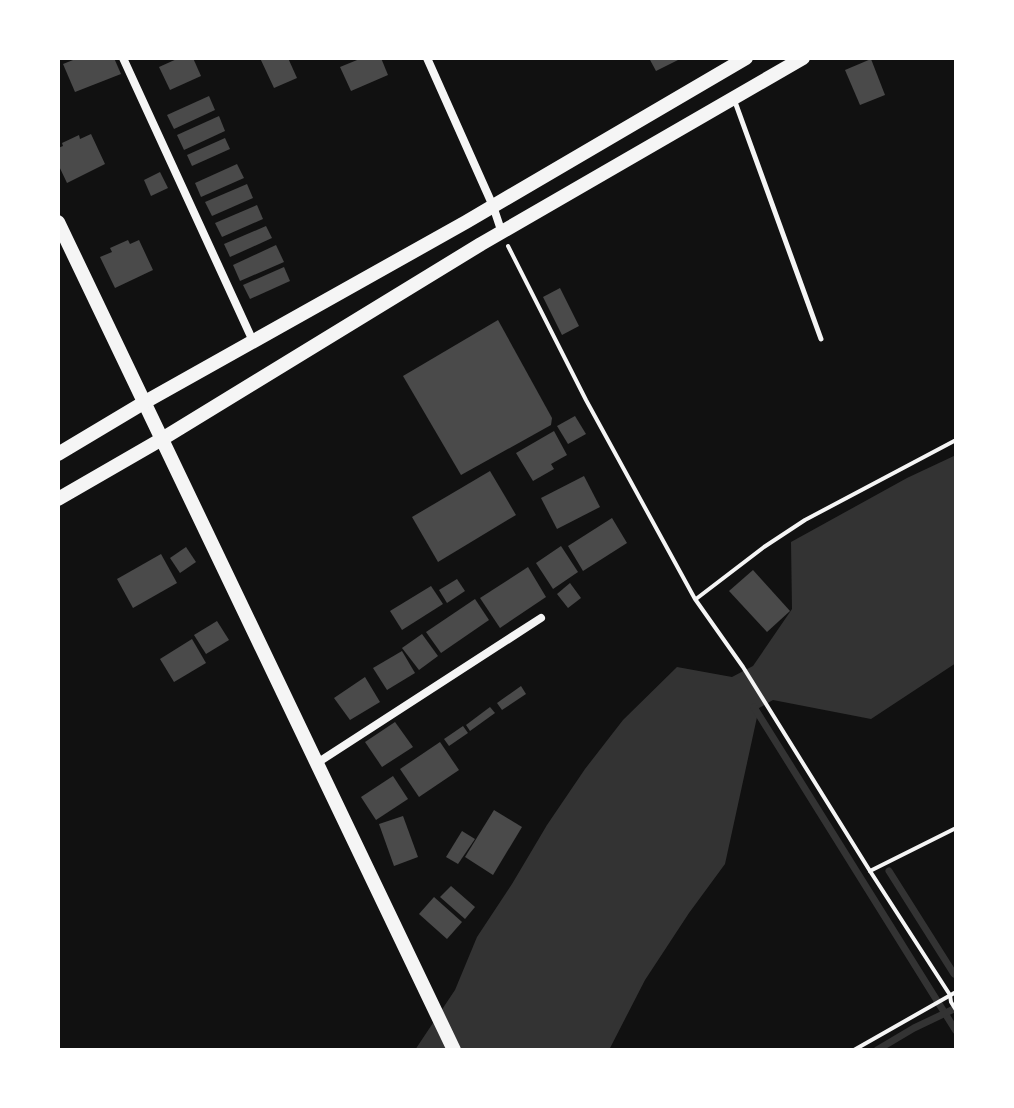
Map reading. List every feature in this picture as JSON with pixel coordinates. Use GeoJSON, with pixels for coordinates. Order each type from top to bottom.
{"type":"FeatureCollection","features":[{"type":"Feature","properties":{"kind":"main road"},"geometry":{"type":"LineString","coordinates":[[58,499],[502,233],[803,58]]}},
{"type":"Feature","properties":{"kind":"main road"},"geometry":{"type":"LineString","coordinates":[[58,454],[493,206],[741,59]]}},
{"type":"Feature","properties":{"kind":"main road"},"geometry":{"type":"LineString","coordinates":[[58,222],[454,1050]]}},
{"type":"Feature","properties":{"kind":"street"},"geometry":{"type":"LineString","coordinates":[[123,58],[253,341]]}},
{"type":"Feature","properties":{"kind":"street"},"geometry":{"type":"LineString","coordinates":[[427,58],[502,233]]}},
{"type":"Feature","properties":{"kind":"street"},"geometry":{"type":"LineString","coordinates":[[317,763],[541,618]]}},
{"type":"Feature","properties":{"kind":"lane"},"geometry":{"type":"LineString","coordinates":[[734,98],[821,339]]}},
{"type":"Feature","properties":{"kind":"path"},"geometry":{"type":"LineString","coordinates":[[502,233],[586,400],[695,599],[743,667],[951,994],[956,1010]]}},
{"type":"Feature","properties":{"kind":"path"},"geometry":{"type":"LineString","coordinates":[[695,599],[805,520],[956,440]]}},
{"type":"Feature","properties":{"kind":"path"},"geometry":{"type":"LineString","coordinates":[[870,871],[956,828]]}},
{"type":"Feature","properties":{"kind":"path"},"geometry":{"type":"LineString","coordinates":[[854,1050],[951,994]]}},
{"type":"Feature","properties":{"kind":"shaded area"},"geometry":{"type":"Polygon","coordinates":[[[956,455],[956,663],[871,719],[773,700],[759,708],[725,864],[645,980],[609,1050],[415,1050],[455,990],[477,937],[547,825],[623,720],[677,667],[732,677],[753,666],[792,609],[791,542],[907,478],[956,455]]]}},
{"type":"Feature","properties":{"kind":"building"},"geometry":{"type":"Polygon","coordinates":[[[78,58],[114,58],[121,74],[75,92],[63,64],[78,58]]]}},
{"type":"Feature","properties":{"kind":"building"},"geometry":{"type":"Polygon","coordinates":[[[179,58],[193,58],[201,76],[170,90],[159,67],[179,58]]]}},
{"type":"Feature","properties":{"kind":"building"},"geometry":{"type":"Polygon","coordinates":[[[260,58],[288,58],[297,78],[274,88],[260,58]]]}},
{"type":"Feature","properties":{"kind":"building"},"geometry":{"type":"Polygon","coordinates":[[[362,58],[381,58],[388,75],[351,91],[340,67],[362,58]]]}},
{"type":"Feature","properties":{"kind":"building"},"geometry":{"type":"Polygon","coordinates":[[[649,58],[677,58],[678,60],[656,71],[649,58]]]}},
{"type":"Feature","properties":{"kind":"building"},"geometry":{"type":"Polygon","coordinates":[[[871,59],[885,95],[860,105],[845,70],[871,59]]]}},
{"type":"Feature","properties":{"kind":"building"},"geometry":{"type":"Polygon","coordinates":[[[209,96],[215,110],[174,129],[167,115],[209,96]]]}},
{"type":"Feature","properties":{"kind":"building"},"geometry":{"type":"Polygon","coordinates":[[[219,116],[225,131],[184,150],[177,135],[219,116]]]}},
{"type":"Feature","properties":{"kind":"building"},"geometry":{"type":"Polygon","coordinates":[[[91,134],[105,164],[67,183],[58,164],[58,148],[79,135],[80,139],[91,134]]]}},
{"type":"Feature","properties":{"kind":"building"},"geometry":{"type":"Polygon","coordinates":[[[225,138],[230,149],[192,166],[187,155],[225,138]]]}},
{"type":"Feature","properties":{"kind":"building"},"geometry":{"type":"Polygon","coordinates":[[[237,164],[244,178],[201,197],[195,183],[237,164]]]}},
{"type":"Feature","properties":{"kind":"building"},"geometry":{"type":"Polygon","coordinates":[[[160,172],[168,188],[151,196],[144,180],[160,172]]]}},
{"type":"Feature","properties":{"kind":"building"},"geometry":{"type":"Polygon","coordinates":[[[247,184],[253,198],[212,216],[205,202],[247,184]]]}},
{"type":"Feature","properties":{"kind":"building"},"geometry":{"type":"Polygon","coordinates":[[[257,205],[263,219],[222,237],[215,223],[257,205]]]}},
{"type":"Feature","properties":{"kind":"building"},"geometry":{"type":"Polygon","coordinates":[[[266,226],[272,238],[230,257],[224,244],[266,226]]]}},
{"type":"Feature","properties":{"kind":"building"},"geometry":{"type":"Polygon","coordinates":[[[128,240],[130,244],[139,240],[153,270],[115,288],[100,257],[112,252],[110,248],[128,240]]]}},
{"type":"Feature","properties":{"kind":"building"},"geometry":{"type":"Polygon","coordinates":[[[276,245],[284,262],[240,281],[233,265],[276,245]]]}},
{"type":"Feature","properties":{"kind":"building"},"geometry":{"type":"Polygon","coordinates":[[[284,267],[290,281],[250,299],[243,285],[284,267]]]}},
{"type":"Feature","properties":{"kind":"building"},"geometry":{"type":"Polygon","coordinates":[[[560,288],[579,326],[562,335],[543,297],[560,288]]]}},
{"type":"Feature","properties":{"kind":"building"},"geometry":{"type":"Polygon","coordinates":[[[498,320],[552,418],[551,425],[461,475],[403,376],[498,320]]]}},
{"type":"Feature","properties":{"kind":"building"},"geometry":{"type":"Polygon","coordinates":[[[575,416],[586,434],[568,444],[557,426],[575,416]]]}},
{"type":"Feature","properties":{"kind":"building"},"geometry":{"type":"Polygon","coordinates":[[[554,431],[567,455],[551,464],[554,469],[533,481],[516,453],[554,431]]]}},
{"type":"Feature","properties":{"kind":"building"},"geometry":{"type":"Polygon","coordinates":[[[490,471],[516,515],[438,562],[412,517],[490,471]]]}},
{"type":"Feature","properties":{"kind":"building"},"geometry":{"type":"Polygon","coordinates":[[[584,476],[600,507],[557,529],[541,498],[584,476]]]}},
{"type":"Feature","properties":{"kind":"building"},"geometry":{"type":"Polygon","coordinates":[[[612,518],[627,543],[583,571],[568,546],[612,518]]]}},
{"type":"Feature","properties":{"kind":"building"},"geometry":{"type":"Polygon","coordinates":[[[561,546],[578,572],[553,589],[536,563],[561,546]]]}},
{"type":"Feature","properties":{"kind":"building"},"geometry":{"type":"Polygon","coordinates":[[[186,547],[196,562],[180,573],[170,558],[186,547]]]}},
{"type":"Feature","properties":{"kind":"building"},"geometry":{"type":"Polygon","coordinates":[[[161,554],[177,583],[133,608],[117,579],[161,554]]]}},
{"type":"Feature","properties":{"kind":"building"},"geometry":{"type":"Polygon","coordinates":[[[528,567],[546,597],[500,628],[480,598],[528,567]]]}},
{"type":"Feature","properties":{"kind":"building"},"geometry":{"type":"Polygon","coordinates":[[[753,570],[790,611],[767,632],[729,591],[753,570]]]}},
{"type":"Feature","properties":{"kind":"building"},"geometry":{"type":"Polygon","coordinates":[[[457,579],[465,591],[447,603],[439,590],[457,579]]]}},
{"type":"Feature","properties":{"kind":"building"},"geometry":{"type":"Polygon","coordinates":[[[570,583],[581,598],[568,608],[557,594],[570,583]]]}},
{"type":"Feature","properties":{"kind":"building"},"geometry":{"type":"Polygon","coordinates":[[[431,586],[443,604],[402,630],[390,611],[431,586]]]}},
{"type":"Feature","properties":{"kind":"building"},"geometry":{"type":"Polygon","coordinates":[[[475,599],[489,620],[441,653],[426,632],[475,599]]]}},
{"type":"Feature","properties":{"kind":"building"},"geometry":{"type":"Polygon","coordinates":[[[217,621],[229,640],[206,654],[194,635],[217,621]]]}},
{"type":"Feature","properties":{"kind":"building"},"geometry":{"type":"Polygon","coordinates":[[[422,634],[438,656],[419,670],[402,648],[422,634]]]}},
{"type":"Feature","properties":{"kind":"building"},"geometry":{"type":"Polygon","coordinates":[[[192,639],[206,663],[174,682],[160,659],[192,639]]]}},
{"type":"Feature","properties":{"kind":"building"},"geometry":{"type":"Polygon","coordinates":[[[402,651],[415,673],[387,690],[373,668],[402,651]]]}},
{"type":"Feature","properties":{"kind":"building"},"geometry":{"type":"Polygon","coordinates":[[[365,677],[380,702],[350,720],[334,698],[365,677]]]}},
{"type":"Feature","properties":{"kind":"building"},"geometry":{"type":"Polygon","coordinates":[[[521,686],[526,694],[502,710],[497,703],[521,686]]]}},
{"type":"Feature","properties":{"kind":"building"},"geometry":{"type":"Polygon","coordinates":[[[490,707],[495,713],[470,731],[466,725],[490,707]]]}},
{"type":"Feature","properties":{"kind":"building"},"geometry":{"type":"Polygon","coordinates":[[[395,722],[413,747],[382,767],[365,742],[395,722]]]}},
{"type":"Feature","properties":{"kind":"building"},"geometry":{"type":"Polygon","coordinates":[[[463,726],[468,733],[449,746],[444,739],[463,726]]]}},
{"type":"Feature","properties":{"kind":"building"},"geometry":{"type":"Polygon","coordinates":[[[440,742],[459,770],[419,797],[400,769],[440,742]]]}},
{"type":"Feature","properties":{"kind":"building"},"geometry":{"type":"Polygon","coordinates":[[[393,776],[408,799],[376,820],[361,797],[393,776]]]}},
{"type":"Feature","properties":{"kind":"building"},"geometry":{"type":"Polygon","coordinates":[[[494,810],[522,827],[493,875],[465,857],[494,810]]]}},
{"type":"Feature","properties":{"kind":"building"},"geometry":{"type":"Polygon","coordinates":[[[403,816],[418,857],[394,866],[379,824],[403,816]]]}},
{"type":"Feature","properties":{"kind":"building"},"geometry":{"type":"Polygon","coordinates":[[[462,831],[475,839],[458,864],[446,857],[462,831]]]}},
{"type":"Feature","properties":{"kind":"building"},"geometry":{"type":"Polygon","coordinates":[[[451,886],[475,907],[465,919],[440,897],[451,886]]]}},
{"type":"Feature","properties":{"kind":"building"},"geometry":{"type":"Polygon","coordinates":[[[434,897],[462,922],[447,939],[419,914],[434,897]]]}},
{"type":"Feature","properties":{"kind":"waterway"},"geometry":{"type":"LineString","coordinates":[[754,707],[956,1031]]}},
{"type":"Feature","properties":{"kind":"waterway"},"geometry":{"type":"LineString","coordinates":[[889,871],[954,974]]}},
{"type":"Feature","properties":{"kind":"waterway"},"geometry":{"type":"LineString","coordinates":[[877,1050],[956,1008]]}}]}
